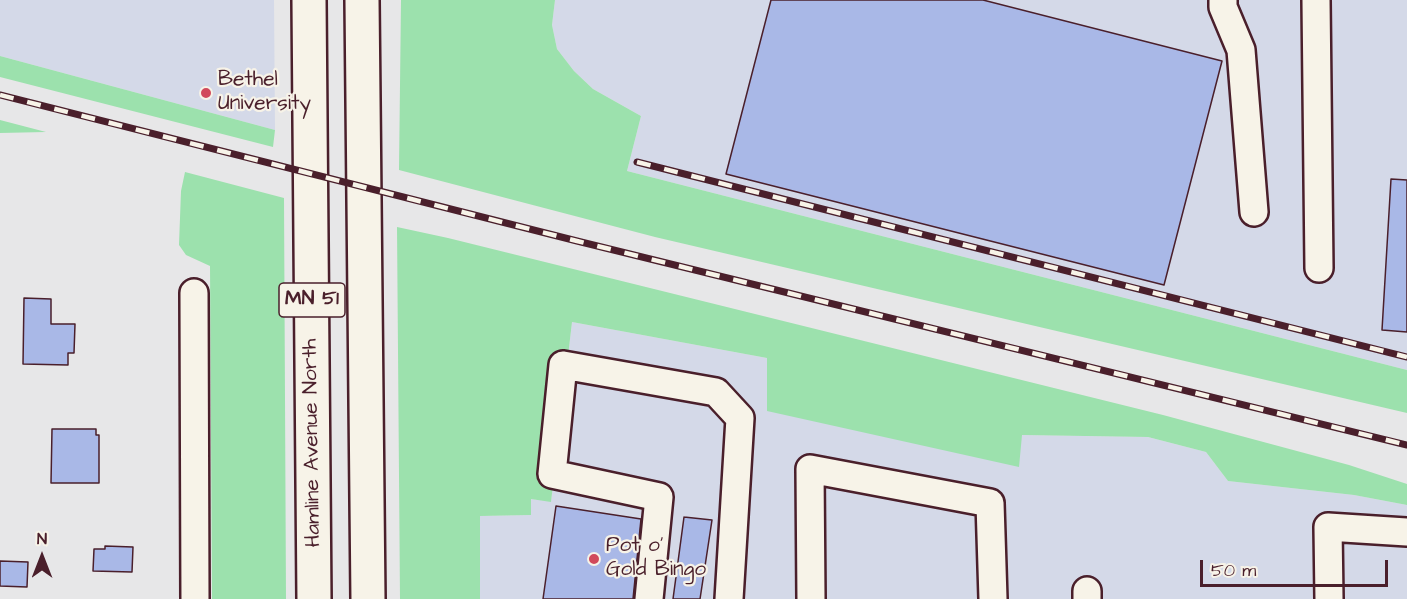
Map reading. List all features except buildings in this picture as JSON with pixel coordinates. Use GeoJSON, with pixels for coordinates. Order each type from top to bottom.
{"type":"FeatureCollection","features":[{"type":"Feature","properties":{"kind":"highway","name":"Hamline Avenue North"},"geometry":{"type":"LineString","coordinates":[[309,0],[314,599]]}},
{"type":"Feature","properties":{"kind":"highway","name":"MN 51"},"geometry":{"type":"LineString","coordinates":[[362,0],[368,599]]}},
{"type":"Feature","properties":{"kind":"street"},"geometry":{"type":"LineString","coordinates":[[1223,0],[1223,7],[1241,50],[1254,212]]}},
{"type":"Feature","properties":{"kind":"street"},"geometry":{"type":"LineString","coordinates":[[1316,0],[1319,268]]}},
{"type":"Feature","properties":{"kind":"street"},"geometry":{"type":"LineString","coordinates":[[194,293],[195,599]]}},
{"type":"Feature","properties":{"kind":"street"},"geometry":{"type":"LineString","coordinates":[[649,599],[659,497],[552,474],[563,365],[716,392],[740,418],[729,599]]}},
{"type":"Feature","properties":{"kind":"street"},"geometry":{"type":"LineString","coordinates":[[811,599],[810,469],[990,503],[993,599]]}},
{"type":"Feature","properties":{"kind":"street"},"geometry":{"type":"LineString","coordinates":[[1329,599],[1328,527],[1407,532]]}},
{"type":"Feature","properties":{"kind":"shaded area","name":"Bethel University"},"geometry":{"type":"Polygon","coordinates":[[[0,0],[274,0],[275,130],[0,56],[0,0]]]}},
{"type":"Feature","properties":{"kind":"shaded area"},"geometry":{"type":"Polygon","coordinates":[[[555,0],[1407,0],[1407,370],[627,171],[641,116],[593,89],[574,71],[557,49],[552,25],[555,0]]]}},
{"type":"Feature","properties":{"kind":"shaded area"},"geometry":{"type":"Polygon","coordinates":[[[572,322],[767,358],[1018,466],[1021,435],[1148,437],[1206,452],[1228,481],[1354,495],[1407,505],[1407,599],[480,599],[480,516],[530,515],[531,499],[551,501],[572,322]]]}},
{"type":"Feature","properties":{"kind":"green space"},"geometry":{"type":"Polygon","coordinates":[[[401,0],[555,0],[552,25],[557,49],[574,71],[593,89],[641,116],[627,171],[1407,370],[1407,413],[655,237],[399,170],[401,0]]]}},
{"type":"Feature","properties":{"kind":"green space"},"geometry":{"type":"Polygon","coordinates":[[[0,56],[275,130],[273,147],[0,77],[0,56]]]}},
{"type":"Feature","properties":{"kind":"green space"},"geometry":{"type":"Polygon","coordinates":[[[0,120],[46,132],[0,133],[0,120]]]}},
{"type":"Feature","properties":{"kind":"green space"},"geometry":{"type":"Polygon","coordinates":[[[185,172],[284,198],[286,599],[212,599],[210,266],[186,255],[179,245],[181,191],[185,172]]]}},
{"type":"Feature","properties":{"kind":"green space"},"geometry":{"type":"Polygon","coordinates":[[[397,227],[1163,415],[1349,465],[1407,484],[1407,505],[1354,495],[1228,481],[1206,452],[1148,437],[1022,435],[1019,467],[767,411],[767,358],[572,322],[551,502],[531,499],[531,515],[480,516],[480,599],[400,599],[397,227]]]}},
{"type":"Feature","properties":{"kind":"railway"},"geometry":{"type":"LineString","coordinates":[[0,95],[577,241],[1407,445]]}},
{"type":"Feature","properties":{"kind":"railway"},"geometry":{"type":"LineString","coordinates":[[637,162],[1407,357]]}},
{"type":"Feature","properties":{"kind":"place","name":"Bethel University"},"geometry":{"type":"Point","coordinates":[206,93]}},
{"type":"Feature","properties":{"kind":"place","name":"Pot o' Gold Bingo"},"geometry":{"type":"Point","coordinates":[594,559]}}]}
